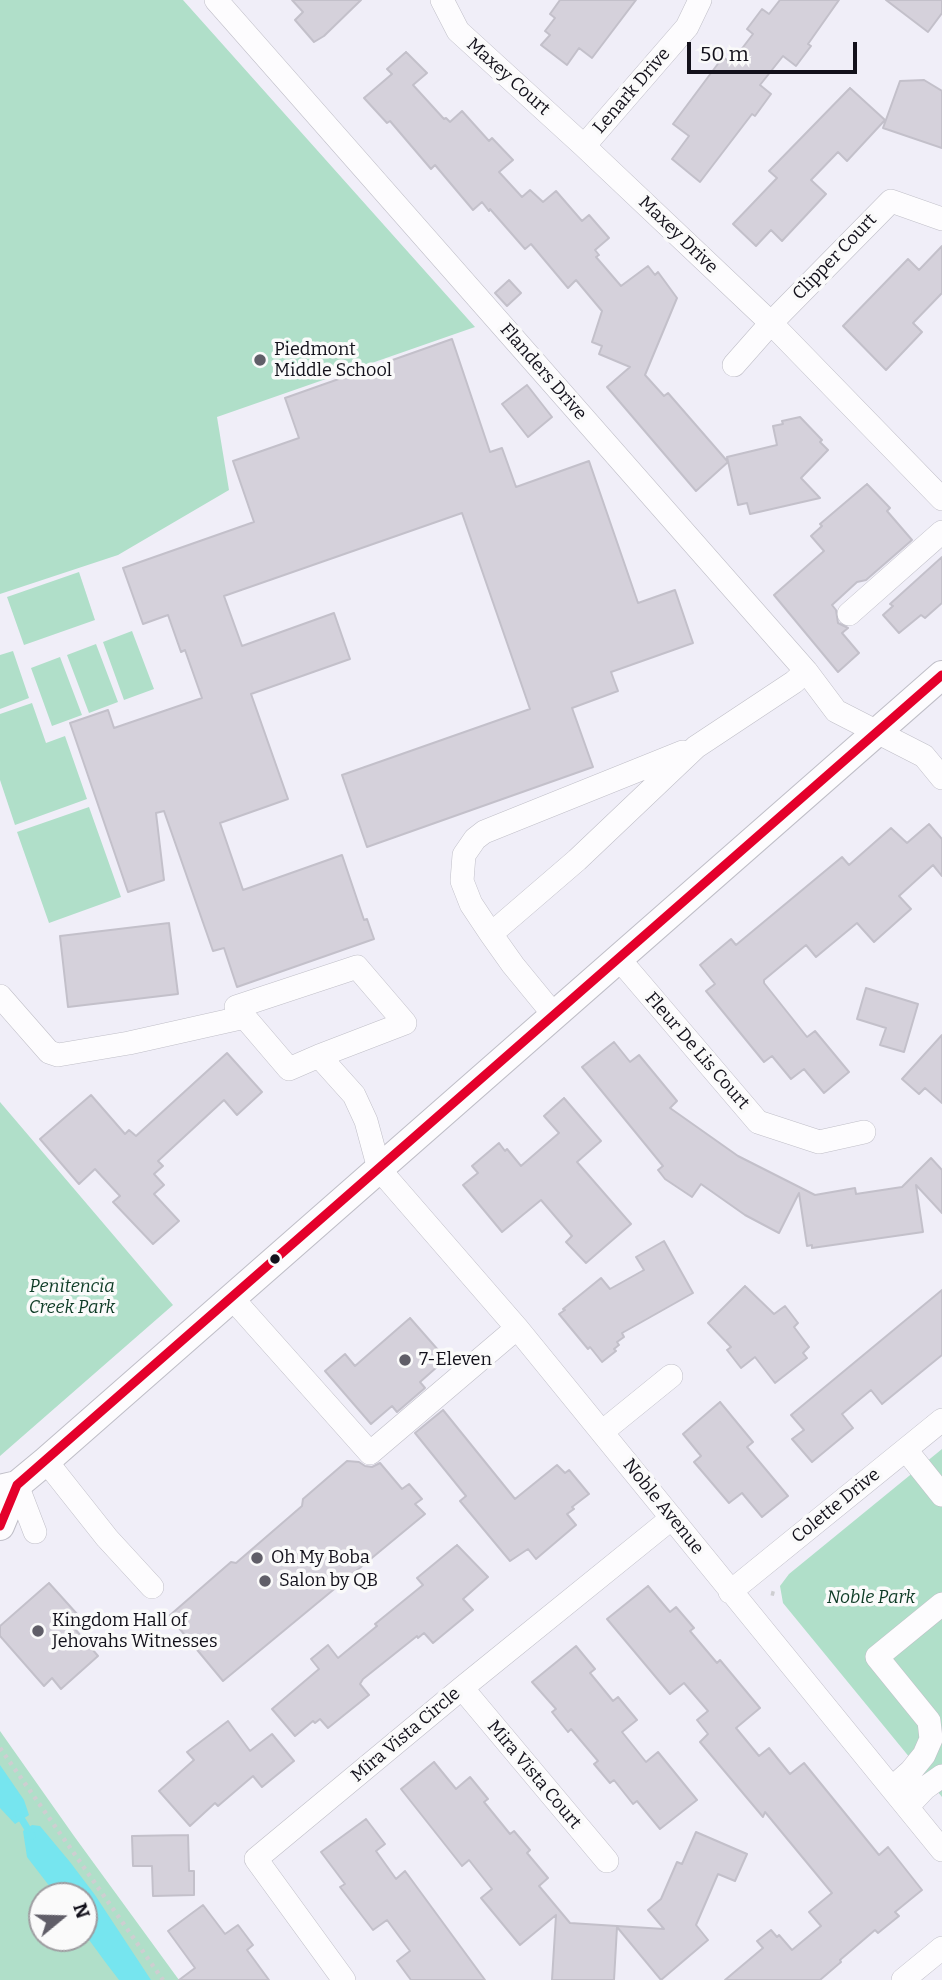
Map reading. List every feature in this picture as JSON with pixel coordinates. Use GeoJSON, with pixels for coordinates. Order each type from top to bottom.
{"type":"FeatureCollection","features":[{"type":"Feature","properties":{"kind":"main road"},"geometry":{"type":"LineString","coordinates":[[0,1526],[8,1487],[46,1461],[942,675]]}},
{"type":"Feature","properties":{"kind":"street","name":"Flanders Drive"},"geometry":{"type":"LineString","coordinates":[[216,0],[806,671],[836,711],[924,755],[942,778]]}},
{"type":"Feature","properties":{"kind":"street","name":"Maxey Court"},"geometry":{"type":"LineString","coordinates":[[442,0],[458,31],[584,146]]}},
{"type":"Feature","properties":{"kind":"street","name":"Lenark Drive"},"geometry":{"type":"LineString","coordinates":[[584,146],[687,27],[701,0]]}},
{"type":"Feature","properties":{"kind":"street","name":"Maxey Drive"},"geometry":{"type":"LineString","coordinates":[[584,146],[771,323],[942,499]]}},
{"type":"Feature","properties":{"kind":"street","name":"Clipper Court"},"geometry":{"type":"LineString","coordinates":[[771,323],[891,201],[942,219]]}},
{"type":"Feature","properties":{"kind":"street"},"geometry":{"type":"LineString","coordinates":[[734,365],[771,323]]}},
{"type":"Feature","properties":{"kind":"street"},"geometry":{"type":"LineString","coordinates":[[849,614],[942,532]]}},
{"type":"Feature","properties":{"kind":"street"},"geometry":{"type":"LineString","coordinates":[[491,934],[577,860],[696,747],[794,682],[806,671]]}},
{"type":"Feature","properties":{"kind":"street"},"geometry":{"type":"LineString","coordinates":[[554,1016],[513,965],[471,904],[462,881],[464,855],[475,839],[484,832],[696,747]]}},
{"type":"Feature","properties":{"kind":"street","name":"Fleur De Lis Court"},"geometry":{"type":"LineString","coordinates":[[619,959],[758,1122],[819,1142],[864,1132]]}},
{"type":"Feature","properties":{"kind":"street"},"geometry":{"type":"LineString","coordinates":[[357,967],[405,1023],[319,1056],[289,1069],[236,1007],[357,967]]}},
{"type":"Feature","properties":{"kind":"street"},"geometry":{"type":"LineString","coordinates":[[0,996],[49,1052],[58,1055],[129,1044],[245,1017]]}},
{"type":"Feature","properties":{"kind":"street"},"geometry":{"type":"LineString","coordinates":[[319,1056],[354,1095],[366,1121],[379,1169]]}},
{"type":"Feature","properties":{"kind":"street","name":"Noble Avenue"},"geometry":{"type":"LineString","coordinates":[[379,1169],[517,1328],[942,1850]]}},
{"type":"Feature","properties":{"kind":"street"},"geometry":{"type":"LineString","coordinates":[[232,1298],[370,1453],[517,1328]]}},
{"type":"Feature","properties":{"kind":"street"},"geometry":{"type":"LineString","coordinates":[[602,1432],[671,1376]]}},
{"type":"Feature","properties":{"kind":"street","name":"Colette Drive"},"geometry":{"type":"LineString","coordinates":[[730,1591],[942,1420]]}},
{"type":"Feature","properties":{"kind":"street"},"geometry":{"type":"LineString","coordinates":[[906,1450],[942,1495]]}},
{"type":"Feature","properties":{"kind":"street"},"geometry":{"type":"LineString","coordinates":[[46,1461],[107,1538],[152,1587]]}},
{"type":"Feature","properties":{"kind":"street"},"geometry":{"type":"LineString","coordinates":[[8,1487],[35,1532]]}},
{"type":"Feature","properties":{"kind":"street","name":"Mira Vista Circle"},"geometry":{"type":"LineString","coordinates":[[344,1980],[257,1859],[672,1518]]}},
{"type":"Feature","properties":{"kind":"street"},"geometry":{"type":"LineString","coordinates":[[892,1788],[924,1755],[931,1739],[929,1721],[877,1657],[942,1604]]}},
{"type":"Feature","properties":{"kind":"street","name":"Mira Vista Court"},"geometry":{"type":"LineString","coordinates":[[462,1688],[607,1861]]}},
{"type":"Feature","properties":{"kind":"street"},"geometry":{"type":"LineString","coordinates":[[907,1807],[925,1788],[942,1776]]}},
{"type":"Feature","properties":{"kind":"street"},"geometry":{"type":"LineString","coordinates":[[903,1980],[942,1948]]}},
{"type":"Feature","properties":{"kind":"path"},"geometry":{"type":"LineString","coordinates":[[0,1748],[163,1980]]}},
{"type":"Feature","properties":{"kind":"green space"},"geometry":{"type":"Polygon","coordinates":[[[0,0],[183,0],[475,327],[217,417],[229,490],[118,555],[0,594],[0,0]]]}},
{"type":"Feature","properties":{"kind":"green space"},"geometry":{"type":"Polygon","coordinates":[[[79,572],[95,620],[24,645],[7,597],[79,572]]]}},
{"type":"Feature","properties":{"kind":"green space"},"geometry":{"type":"Polygon","coordinates":[[[132,631],[154,689],[124,700],[103,642],[132,631]]]}},
{"type":"Feature","properties":{"kind":"green space"},"geometry":{"type":"Polygon","coordinates":[[[96,644],[118,702],[89,713],[67,655],[96,644]]]}},
{"type":"Feature","properties":{"kind":"green space"},"geometry":{"type":"Polygon","coordinates":[[[13,651],[29,698],[0,709],[0,655],[13,651]]]}},
{"type":"Feature","properties":{"kind":"green space"},"geometry":{"type":"Polygon","coordinates":[[[60,657],[82,715],[52,726],[31,668],[60,657]]]}},
{"type":"Feature","properties":{"kind":"green space"},"geometry":{"type":"Polygon","coordinates":[[[32,703],[46,743],[65,736],[87,799],[15,825],[0,780],[0,714],[32,703]]]}},
{"type":"Feature","properties":{"kind":"green space"},"geometry":{"type":"Polygon","coordinates":[[[89,807],[121,897],[49,923],[17,832],[89,807]]]}},
{"type":"Feature","properties":{"kind":"green space","name":"Penitencia Creek Park"},"geometry":{"type":"Polygon","coordinates":[[[0,1102],[173,1305],[0,1456],[0,1102]]]}},
{"type":"Feature","properties":{"kind":"green space","name":"Noble Park"},"geometry":{"type":"Polygon","coordinates":[[[942,1449],[942,1797],[783,1603],[780,1586],[789,1574],[942,1449]]]}},
{"type":"Feature","properties":{"kind":"green space"},"geometry":{"type":"Polygon","coordinates":[[[0,1731],[74,1836],[179,1980],[0,1980],[0,1731]]]}},
{"type":"Feature","properties":{"kind":"water"},"geometry":{"type":"Polygon","coordinates":[[[0,1765],[24,1800],[29,1815],[15,1824],[0,1808],[0,1765]]]}},
{"type":"Feature","properties":{"kind":"water"},"geometry":{"type":"Polygon","coordinates":[[[32,1825],[40,1826],[85,1882],[46,1882],[27,1857],[23,1831],[32,1825]]]}},
{"type":"Feature","properties":{"kind":"water"},"geometry":{"type":"Polygon","coordinates":[[[98,1900],[151,1980],[119,1980],[98,1952],[98,1900]]]}},
{"type":"Feature","properties":{"kind":"building"},"geometry":{"type":"Polygon","coordinates":[[[292,0],[361,0],[324,36],[314,42],[295,20],[303,12],[292,0]]]}},
{"type":"Feature","properties":{"kind":"building"},"geometry":{"type":"Polygon","coordinates":[[[560,0],[636,0],[592,58],[579,48],[567,65],[541,45],[550,35],[545,31],[555,18],[550,14],[560,0]]]}},
{"type":"Feature","properties":{"kind":"building"},"geometry":{"type":"Polygon","coordinates":[[[780,0],[839,0],[796,66],[783,56],[760,85],[771,94],[755,116],[752,114],[700,182],[672,159],[689,136],[673,124],[723,57],[731,63],[753,34],[747,29],[762,9],[769,14],[780,0]]]}},
{"type":"Feature","properties":{"kind":"building"},"geometry":{"type":"Polygon","coordinates":[[[886,0],[942,0],[942,13],[928,32],[886,0]]]}},
{"type":"Feature","properties":{"kind":"building"},"geometry":{"type":"Polygon","coordinates":[[[406,52],[427,73],[413,85],[444,119],[450,122],[462,111],[489,141],[492,138],[513,160],[499,172],[522,197],[530,190],[543,202],[556,191],[582,221],[589,215],[609,238],[595,250],[599,255],[596,257],[621,286],[648,266],[655,275],[658,272],[677,298],[645,375],[664,396],[668,393],[728,462],[696,491],[607,387],[630,367],[599,354],[602,346],[592,342],[602,311],[576,280],[568,288],[531,244],[525,249],[482,202],[473,210],[435,165],[431,169],[390,121],[387,123],[364,98],[392,74],[387,69],[406,52]]]}},
{"type":"Feature","properties":{"kind":"building"},"geometry":{"type":"Polygon","coordinates":[[[924,80],[942,91],[942,148],[883,128],[900,81],[924,80]]]}},
{"type":"Feature","properties":{"kind":"building"},"geometry":{"type":"Polygon","coordinates":[[[850,88],[885,120],[847,161],[838,152],[811,180],[826,194],[782,241],[771,230],[756,246],[733,224],[777,178],[769,171],[850,88]]]}},
{"type":"Feature","properties":{"kind":"building"},"geometry":{"type":"Polygon","coordinates":[[[942,246],[942,293],[913,323],[922,332],[886,370],[843,326],[908,259],[919,270],[942,246]]]}},
{"type":"Feature","properties":{"kind":"building"},"geometry":{"type":"Polygon","coordinates":[[[509,280],[521,293],[507,306],[495,293],[509,280]]]}},
{"type":"Feature","properties":{"kind":"building"},"geometry":{"type":"Polygon","coordinates":[[[452,339],[490,452],[502,448],[516,487],[589,461],[638,603],[675,590],[693,643],[611,672],[618,691],[572,708],[593,767],[367,847],[342,775],[530,709],[462,513],[224,596],[242,646],[334,613],[350,659],[251,694],[288,799],[220,823],[243,890],[342,855],[364,920],[367,919],[374,939],[237,987],[224,948],[213,951],[164,811],[156,813],[164,880],[128,892],[70,723],[108,710],[114,728],[202,698],[185,650],[181,652],[168,615],[143,624],[123,568],[254,522],[233,461],[299,438],[285,398],[452,339]]]}},
{"type":"Feature","properties":{"kind":"building"},"geometry":{"type":"Polygon","coordinates":[[[527,385],[552,417],[528,437],[502,404],[527,385]]]}},
{"type":"Feature","properties":{"kind":"building"},"geometry":{"type":"Polygon","coordinates":[[[800,417],[828,450],[801,478],[820,498],[750,514],[747,503],[738,505],[727,457],[777,445],[773,426],[800,417]]]}},
{"type":"Feature","properties":{"kind":"building"},"geometry":{"type":"Polygon","coordinates":[[[867,484],[890,508],[887,511],[912,540],[832,605],[836,610],[838,623],[848,628],[842,633],[859,653],[838,672],[774,595],[824,551],[811,536],[822,526],[820,524],[867,484]]]}},
{"type":"Feature","properties":{"kind":"building"},"geometry":{"type":"Polygon","coordinates":[[[942,557],[942,603],[925,618],[921,615],[899,633],[883,615],[893,606],[890,604],[942,557]]]}},
{"type":"Feature","properties":{"kind":"building"},"geometry":{"type":"Polygon","coordinates":[[[929,824],[942,839],[942,876],[933,865],[899,896],[911,909],[874,942],[857,923],[816,957],[806,945],[764,980],[807,1037],[815,1031],[849,1072],[824,1093],[804,1069],[791,1079],[772,1056],[764,1062],[706,991],[715,984],[700,965],[731,939],[736,945],[842,857],[849,865],[891,828],[907,843],[929,824]]]}},
{"type":"Feature","properties":{"kind":"building"},"geometry":{"type":"Polygon","coordinates":[[[169,923],[178,994],[68,1007],[60,936],[169,923]]]}},
{"type":"Feature","properties":{"kind":"building"},"geometry":{"type":"Polygon","coordinates":[[[866,988],[918,1004],[904,1052],[880,1045],[886,1028],[857,1019],[866,988]]]}},
{"type":"Feature","properties":{"kind":"building"},"geometry":{"type":"Polygon","coordinates":[[[942,1035],[942,1103],[925,1088],[919,1094],[902,1079],[942,1035]]]}},
{"type":"Feature","properties":{"kind":"building"},"geometry":{"type":"Polygon","coordinates":[[[614,1042],[630,1062],[639,1055],[677,1101],[670,1108],[738,1156],[815,1195],[855,1188],[856,1194],[902,1187],[931,1158],[942,1170],[942,1213],[916,1185],[923,1232],[812,1248],[812,1245],[807,1246],[799,1193],[779,1233],[745,1215],[701,1184],[692,1197],[665,1179],[658,1170],[663,1166],[582,1067],[614,1042]]]}},
{"type":"Feature","properties":{"kind":"building"},"geometry":{"type":"Polygon","coordinates":[[[227,1053],[262,1092],[237,1115],[224,1100],[158,1161],[163,1166],[154,1174],[164,1185],[154,1194],[179,1221],[153,1244],[113,1202],[120,1196],[95,1169],[79,1184],[40,1139],[91,1095],[125,1134],[129,1130],[136,1136],[227,1053]]]}},
{"type":"Feature","properties":{"kind":"building"},"geometry":{"type":"Polygon","coordinates":[[[564,1098],[601,1141],[577,1162],[631,1224],[586,1263],[566,1242],[572,1236],[541,1200],[502,1232],[463,1185],[478,1173],[472,1166],[499,1143],[521,1166],[559,1133],[544,1116],[564,1098]]]}},
{"type":"Feature","properties":{"kind":"building"},"geometry":{"type":"Polygon","coordinates":[[[664,1241],[693,1293],[622,1333],[624,1337],[617,1342],[619,1345],[614,1349],[616,1351],[602,1362],[559,1314],[601,1278],[610,1289],[644,1270],[636,1257],[664,1241]]]}},
{"type":"Feature","properties":{"kind":"building"},"geometry":{"type":"Polygon","coordinates":[[[745,1286],[774,1314],[785,1306],[798,1323],[794,1327],[809,1347],[803,1353],[807,1358],[775,1383],[755,1357],[741,1368],[727,1350],[731,1347],[708,1323],[745,1286]]]}},
{"type":"Feature","properties":{"kind":"building"},"geometry":{"type":"Polygon","coordinates":[[[942,1290],[942,1355],[882,1404],[871,1390],[842,1414],[853,1428],[812,1462],[792,1439],[804,1430],[791,1415],[942,1290]]]}},
{"type":"Feature","properties":{"kind":"building"},"geometry":{"type":"Polygon","coordinates":[[[410,1318],[446,1359],[420,1382],[425,1388],[397,1412],[392,1406],[371,1424],[325,1371],[345,1354],[355,1366],[410,1318]]]}},
{"type":"Feature","properties":{"kind":"building"},"geometry":{"type":"Polygon","coordinates":[[[720,1402],[753,1442],[747,1447],[788,1496],[762,1517],[742,1493],[729,1503],[694,1462],[701,1456],[683,1434],[720,1402]]]}},
{"type":"Feature","properties":{"kind":"building"},"geometry":{"type":"Polygon","coordinates":[[[443,1410],[515,1499],[557,1465],[565,1473],[569,1470],[589,1494],[567,1514],[576,1525],[536,1559],[528,1549],[510,1561],[460,1501],[466,1496],[415,1433],[443,1410]]]}},
{"type":"Feature","properties":{"kind":"building"},"geometry":{"type":"Polygon","coordinates":[[[347,1461],[372,1467],[380,1463],[402,1489],[409,1484],[422,1499],[415,1504],[425,1514],[223,1681],[169,1616],[302,1506],[303,1499],[347,1461]]]}},
{"type":"Feature","properties":{"kind":"building"},"geometry":{"type":"Polygon","coordinates":[[[457,1545],[488,1577],[463,1599],[473,1610],[433,1643],[424,1633],[418,1638],[417,1636],[363,1679],[360,1684],[369,1695],[328,1728],[320,1719],[315,1723],[313,1721],[295,1736],[272,1709],[319,1669],[311,1659],[328,1645],[338,1658],[423,1585],[417,1578],[457,1545]]]}},
{"type":"Feature","properties":{"kind":"building","name":"Kingdom Hall of Jehovahs Witnesses"},"geometry":{"type":"Polygon","coordinates":[[[49,1583],[77,1614],[69,1622],[98,1656],[61,1689],[52,1678],[44,1686],[0,1636],[0,1626],[49,1583]]]}},
{"type":"Feature","properties":{"kind":"building"},"geometry":{"type":"Polygon","coordinates":[[[648,1586],[670,1612],[676,1607],[694,1628],[690,1631],[717,1663],[720,1660],[760,1708],[736,1728],[759,1756],[769,1748],[790,1774],[804,1763],[879,1855],[888,1847],[922,1890],[895,1912],[899,1916],[878,1933],[875,1930],[820,1980],[725,1980],[763,1948],[757,1941],[771,1930],[792,1950],[821,1926],[809,1912],[832,1893],[765,1812],[763,1817],[700,1742],[708,1734],[697,1720],[708,1711],[684,1683],[670,1694],[607,1619],[648,1586]]]}},
{"type":"Feature","properties":{"kind":"building"},"geometry":{"type":"Polygon","coordinates":[[[576,1646],[595,1669],[590,1673],[613,1701],[618,1697],[637,1720],[622,1732],[646,1762],[658,1752],[697,1800],[660,1829],[637,1801],[633,1804],[614,1780],[610,1783],[594,1764],[598,1761],[571,1729],[568,1732],[552,1712],[556,1709],[532,1682],[576,1646]]]}},
{"type":"Feature","properties":{"kind":"building"},"geometry":{"type":"Polygon","coordinates":[[[228,1721],[250,1751],[272,1734],[294,1761],[262,1787],[253,1776],[218,1806],[215,1803],[190,1826],[159,1791],[194,1760],[187,1752],[228,1721]]]}},
{"type":"Feature","properties":{"kind":"building"},"geometry":{"type":"Polygon","coordinates":[[[434,1762],[456,1789],[470,1777],[488,1799],[484,1802],[510,1834],[514,1831],[530,1850],[527,1853],[548,1878],[539,1886],[570,1923],[664,1929],[648,1910],[661,1899],[677,1862],[682,1864],[696,1832],[747,1854],[735,1881],[718,1874],[696,1925],[708,1940],[661,1980],[617,1927],[614,1980],[552,1980],[556,1915],[520,1945],[481,1898],[492,1889],[469,1860],[462,1866],[401,1789],[434,1762]]]}},
{"type":"Feature","properties":{"kind":"building"},"geometry":{"type":"Polygon","coordinates":[[[366,1819],[385,1844],[376,1851],[396,1879],[405,1871],[485,1980],[411,1980],[397,1961],[410,1951],[387,1920],[373,1930],[340,1887],[345,1884],[321,1852],[366,1819]]]}},
{"type":"Feature","properties":{"kind":"building"},"geometry":{"type":"Polygon","coordinates":[[[188,1835],[189,1871],[194,1871],[194,1895],[153,1896],[152,1866],[133,1866],[132,1836],[188,1835]]]}},
{"type":"Feature","properties":{"kind":"building"},"geometry":{"type":"Polygon","coordinates":[[[203,1905],[225,1934],[238,1925],[253,1945],[247,1950],[269,1980],[179,1980],[195,1968],[168,1931],[203,1905]]]}},
{"type":"Feature","properties":{"kind":"waterway"},"geometry":{"type":"LineString","coordinates":[[18,1813],[32,1836]]}},
{"type":"Feature","properties":{"kind":"transit line"},"geometry":{"type":"LineString","coordinates":[[0,1526],[17,1485],[942,675]]}},
{"type":"Feature","properties":{"kind":"place","name":"Piedmont Middle School"},"geometry":{"type":"Point","coordinates":[260,360]}},
{"type":"Feature","properties":{"kind":"place","name":"7-Eleven"},"geometry":{"type":"Point","coordinates":[405,1360]}},
{"type":"Feature","properties":{"kind":"place","name":"Oh My Boba"},"geometry":{"type":"Point","coordinates":[257,1558]}},
{"type":"Feature","properties":{"kind":"place","name":"Salon by QB"},"geometry":{"type":"Point","coordinates":[265,1581]}},
{"type":"Feature","properties":{"kind":"place","name":"Kingdom Hall of Jehovahs Witnesses"},"geometry":{"type":"Point","coordinates":[38,1631]}}]}
